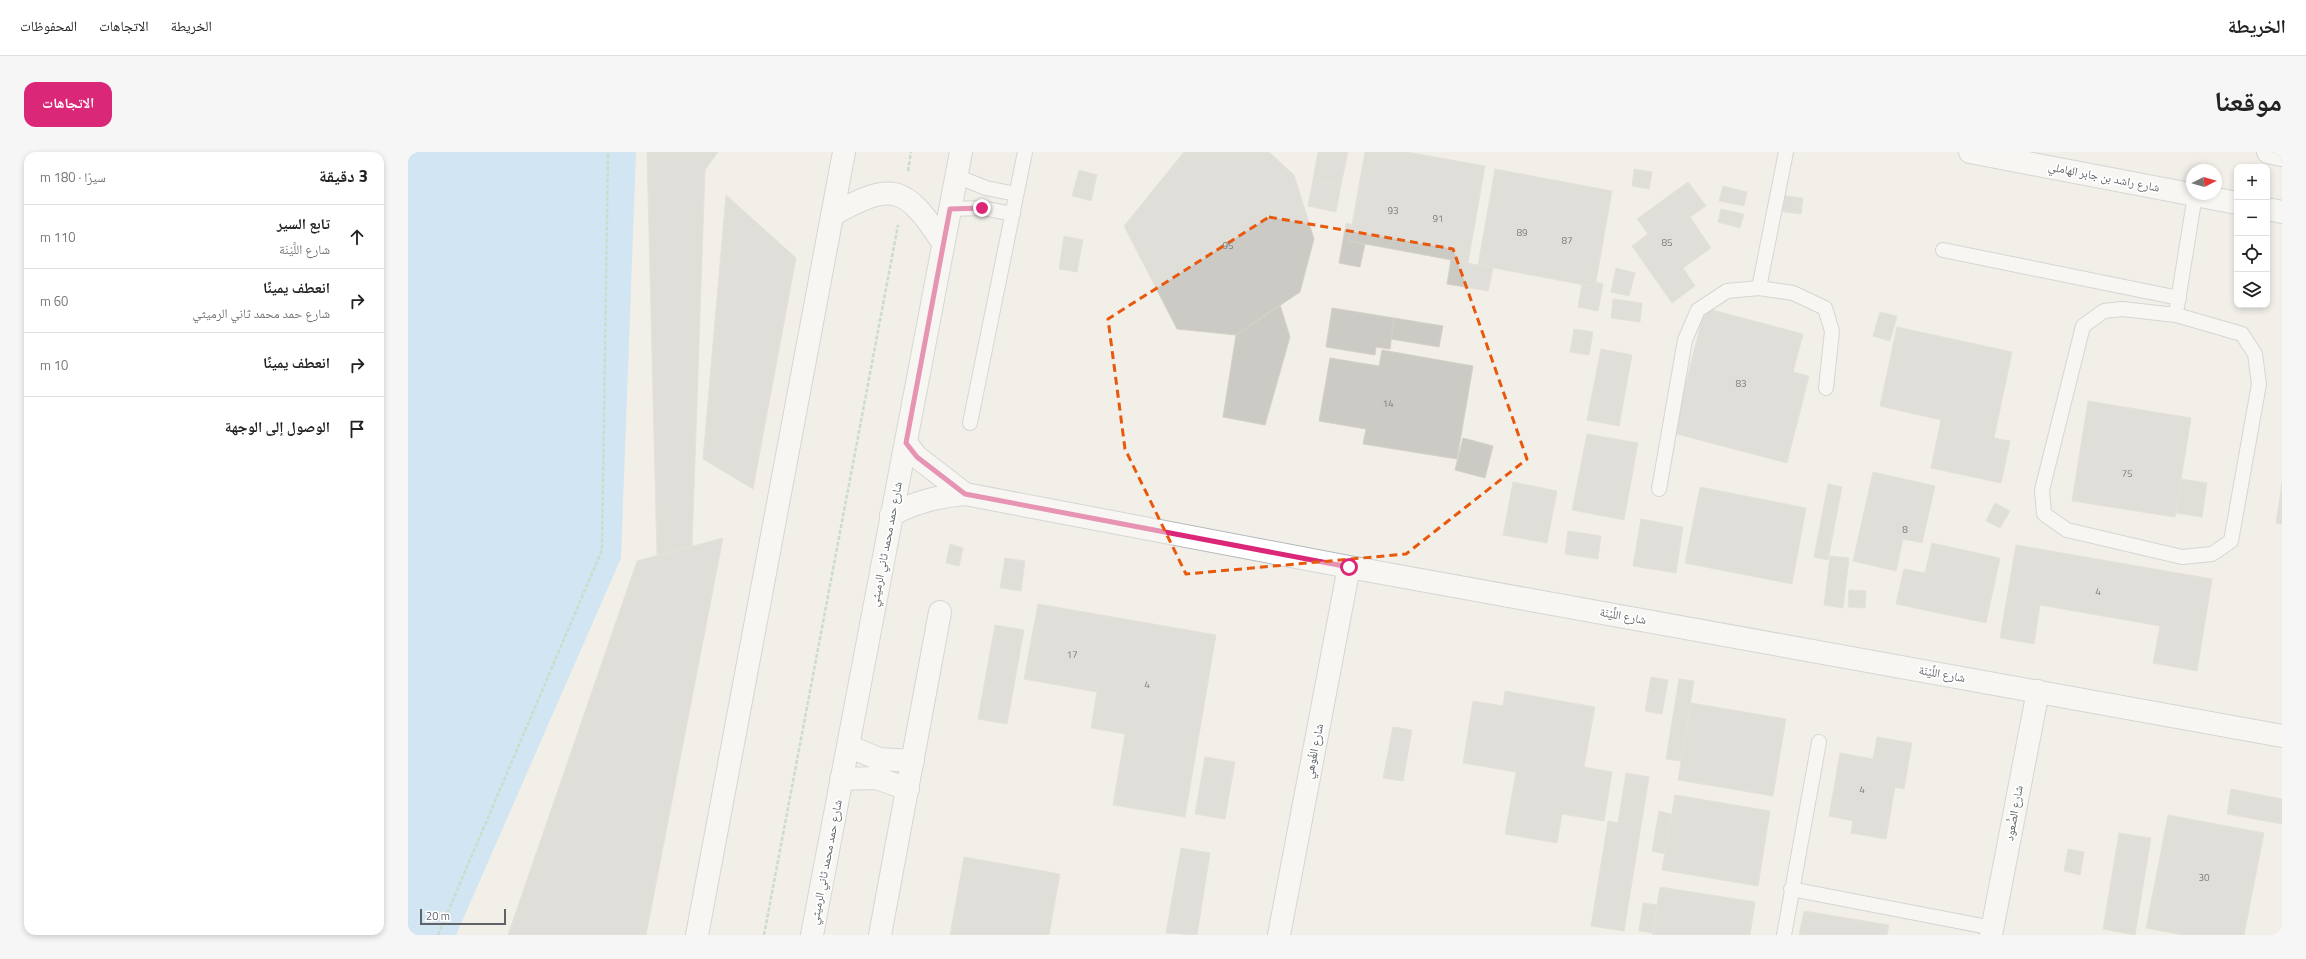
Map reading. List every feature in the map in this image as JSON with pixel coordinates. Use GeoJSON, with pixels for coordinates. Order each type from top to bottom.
{"type":"FeatureCollection","features":[{"type":"Feature","properties":{"kind":"street"},"geometry":{"type":"LineString","coordinates":[[697,935],[844,152]]}},
{"type":"Feature","properties":{"kind":"street","name":"شارع حمد محمد ثاني الرميثي"},"geometry":{"type":"LineString","coordinates":[[812,935],[961,152]]}},
{"type":"Feature","properties":{"kind":"street","name":"شارع راشد بن جابر الهاملي"},"geometry":{"type":"LineString","coordinates":[[1970,152],[2186,193]]}},
{"type":"Feature","properties":{"kind":"street"},"geometry":{"type":"LineString","coordinates":[[2268,152],[2282,155]]}},
{"type":"Feature","properties":{"kind":"street"},"geometry":{"type":"LineString","coordinates":[[832,216],[859,200],[874,194],[888,193],[903,196],[916,205],[943,244]]}},
{"type":"Feature","properties":{"kind":"street","name":"شارع راشد بن جابر الهاملي"},"geometry":{"type":"LineString","coordinates":[[2221,200],[2234,202]]}},
{"type":"Feature","properties":{"kind":"street"},"geometry":{"type":"LineString","coordinates":[[2270,210],[2282,212]]}},
{"type":"Feature","properties":{"kind":"street","name":"شارع اللَّيْنَة"},"geometry":{"type":"LineString","coordinates":[[906,443],[917,457],[965,494]]}},
{"type":"Feature","properties":{"kind":"street","name":"شارع اللَّيْنَة"},"geometry":{"type":"LineString","coordinates":[[891,515],[926,500],[965,494],[1349,567],[2282,736]]}},
{"type":"Feature","properties":{"kind":"street","name":"شارع الغُوهي"},"geometry":{"type":"LineString","coordinates":[[1279,935],[1349,567]]}},
{"type":"Feature","properties":{"kind":"street"},"geometry":{"type":"LineString","coordinates":[[880,935],[940,612]]}},
{"type":"Feature","properties":{"kind":"street","name":"شارع الصُّعود"},"geometry":{"type":"LineString","coordinates":[[1992,931],[2038,691]]}},
{"type":"Feature","properties":{"kind":"street"},"geometry":{"type":"LineString","coordinates":[[848,746],[879,759],[913,761]]}},
{"type":"Feature","properties":{"kind":"street"},"geometry":{"type":"LineString","coordinates":[[841,779],[876,778],[908,789]]}},
{"type":"Feature","properties":{"kind":"lane"},"geometry":{"type":"LineString","coordinates":[[970,423],[1025,152]]}},
{"type":"Feature","properties":{"kind":"lane"},"geometry":{"type":"LineString","coordinates":[[1758,288],[1786,152]]}},
{"type":"Feature","properties":{"kind":"lane"},"geometry":{"type":"LineString","coordinates":[[956,176],[986,188],[1016,194]]}},
{"type":"Feature","properties":{"kind":"lane"},"geometry":{"type":"LineString","coordinates":[[2176,315],[2194,200]]}},
{"type":"Feature","properties":{"kind":"lane"},"geometry":{"type":"LineString","coordinates":[[950,209],[982,208],[1013,214]]}},
{"type":"Feature","properties":{"kind":"lane"},"geometry":{"type":"LineString","coordinates":[[1943,250],[2179,298]]}},
{"type":"Feature","properties":{"kind":"lane"},"geometry":{"type":"LineString","coordinates":[[1658,489],[1685,340],[1698,310],[1727,291],[1758,288],[1793,293],[1825,308],[1832,331],[1826,388]]}},
{"type":"Feature","properties":{"kind":"lane"},"geometry":{"type":"LineString","coordinates":[[2122,309],[2176,315],[2242,334],[2255,354],[2259,384],[2231,542],[2212,554],[2182,557],[2067,530],[2044,514],[2042,490],[2083,326],[2104,311],[2122,309]]}},
{"type":"Feature","properties":{"kind":"lane"},"geometry":{"type":"LineString","coordinates":[[1784,935],[1791,889],[1819,742]]}},
{"type":"Feature","properties":{"kind":"lane"},"geometry":{"type":"LineString","coordinates":[[1791,889],[1992,931]]}},
{"type":"Feature","properties":{"kind":"path"},"geometry":{"type":"LineString","coordinates":[[438,935],[602,550],[608,152]]}},
{"type":"Feature","properties":{"kind":"path"},"geometry":{"type":"LineString","coordinates":[[764,935],[911,152]]}},
{"type":"Feature","properties":{"kind":"highlighted area"},"geometry":{"type":"Polygon","coordinates":[[[1269,217],[1453,249],[1527,459],[1406,554],[1186,574],[1125,449],[1108,319],[1269,217]]]}},
{"type":"Feature","properties":{"kind":"water"},"geometry":{"type":"Polygon","coordinates":[[[408,152],[636,152],[621,558],[456,935],[408,935],[408,152]]]}},
{"type":"Feature","properties":{"kind":"building"},"geometry":{"type":"Polygon","coordinates":[[[647,152],[718,152],[705,170],[692,546],[657,555],[647,152]]]}},
{"type":"Feature","properties":{"kind":"building"},"geometry":{"type":"Polygon","coordinates":[[[1184,152],[1269,152],[1294,175],[1314,239],[1300,292],[1236,335],[1177,329],[1124,226],[1184,152]]]}},
{"type":"Feature","properties":{"kind":"building"},"geometry":{"type":"Polygon","coordinates":[[[1318,152],[1348,152],[1341,185],[1313,180],[1318,152]]]}},
{"type":"Feature","properties":{"kind":"building"},"geometry":{"type":"Polygon","coordinates":[[[1365,152],[1407,152],[1485,166],[1468,263],[1349,241],[1365,152]]]}},
{"type":"Feature","properties":{"kind":"building"},"geometry":{"type":"Polygon","coordinates":[[[1495,169],[1612,191],[1595,287],[1478,265],[1495,169]]]}},
{"type":"Feature","properties":{"kind":"building"},"geometry":{"type":"Polygon","coordinates":[[[1634,169],[1652,172],[1649,189],[1632,186],[1634,169]]]}},
{"type":"Feature","properties":{"kind":"building"},"geometry":{"type":"Polygon","coordinates":[[[1079,170],[1097,175],[1091,201],[1072,196],[1079,170]]]}},
{"type":"Feature","properties":{"kind":"building"},"geometry":{"type":"Polygon","coordinates":[[[1313,180],[1341,185],[1336,212],[1308,206],[1313,180]]]}},
{"type":"Feature","properties":{"kind":"building"},"geometry":{"type":"Polygon","coordinates":[[[1688,182],[1706,206],[1690,217],[1711,248],[1683,268],[1695,286],[1672,303],[1632,246],[1648,234],[1637,219],[1688,182]]]}},
{"type":"Feature","properties":{"kind":"building"},"geometry":{"type":"Polygon","coordinates":[[[1723,186],[1747,192],[1744,206],[1719,201],[1723,186]]]}},
{"type":"Feature","properties":{"kind":"building"},"geometry":{"type":"Polygon","coordinates":[[[726,195],[796,258],[753,489],[703,459],[726,195]]]}},
{"type":"Feature","properties":{"kind":"building"},"geometry":{"type":"Polygon","coordinates":[[[1780,195],[1803,198],[1801,214],[1778,211],[1780,195]]]}},
{"type":"Feature","properties":{"kind":"building"},"geometry":{"type":"Polygon","coordinates":[[[1721,209],[1744,214],[1740,228],[1718,222],[1721,209]]]}},
{"type":"Feature","properties":{"kind":"building"},"geometry":{"type":"Polygon","coordinates":[[[1346,223],[1352,225],[1349,241],[1365,244],[1360,267],[1339,263],[1346,223]]]}},
{"type":"Feature","properties":{"kind":"building"},"geometry":{"type":"Polygon","coordinates":[[[1064,236],[1083,240],[1077,272],[1059,269],[1064,236]]]}},
{"type":"Feature","properties":{"kind":"building"},"geometry":{"type":"Polygon","coordinates":[[[1451,260],[1493,268],[1488,291],[1447,284],[1451,260]]]}},
{"type":"Feature","properties":{"kind":"building"},"geometry":{"type":"Polygon","coordinates":[[[1616,268],[1635,273],[1629,296],[1611,292],[1616,268]]]}},
{"type":"Feature","properties":{"kind":"building"},"geometry":{"type":"Polygon","coordinates":[[[1595,282],[1603,284],[1598,311],[1578,307],[1582,284],[1595,287],[1595,282]]]}},
{"type":"Feature","properties":{"kind":"building"},"geometry":{"type":"Polygon","coordinates":[[[1613,299],[1642,303],[1640,322],[1611,318],[1613,299]]]}},
{"type":"Feature","properties":{"kind":"building"},"geometry":{"type":"Polygon","coordinates":[[[1280,305],[1290,337],[1265,425],[1223,417],[1236,335],[1280,305]]]}},
{"type":"Feature","properties":{"kind":"building"},"geometry":{"type":"Polygon","coordinates":[[[1332,308],[1394,318],[1390,349],[1376,347],[1375,355],[1326,347],[1332,308]]]}},
{"type":"Feature","properties":{"kind":"building"},"geometry":{"type":"Polygon","coordinates":[[[1705,308],[1803,334],[1793,372],[1809,376],[1787,463],[1673,433],[1705,308]]]}},
{"type":"Feature","properties":{"kind":"building"},"geometry":{"type":"Polygon","coordinates":[[[1880,312],[1897,316],[1890,341],[1873,336],[1880,312]]]}},
{"type":"Feature","properties":{"kind":"building"},"geometry":{"type":"Polygon","coordinates":[[[1394,318],[1443,326],[1439,347],[1391,339],[1394,318]]]}},
{"type":"Feature","properties":{"kind":"building"},"geometry":{"type":"Polygon","coordinates":[[[1897,327],[2012,352],[1994,438],[2010,441],[2001,483],[1931,468],[1941,420],[1880,406],[1897,327]]]}},
{"type":"Feature","properties":{"kind":"building"},"geometry":{"type":"Polygon","coordinates":[[[1574,329],[1593,332],[1589,355],[1570,352],[1574,329]]]}},
{"type":"Feature","properties":{"kind":"building"},"geometry":{"type":"Polygon","coordinates":[[[1601,349],[1632,355],[1619,426],[1587,420],[1601,349]]]}},
{"type":"Feature","properties":{"kind":"building"},"geometry":{"type":"Polygon","coordinates":[[[1382,350],[1473,366],[1457,459],[1363,444],[1366,429],[1319,421],[1330,358],[1379,366],[1382,350]]]}},
{"type":"Feature","properties":{"kind":"building"},"geometry":{"type":"Polygon","coordinates":[[[2088,401],[2191,418],[2175,517],[2072,501],[2088,401]]]}},
{"type":"Feature","properties":{"kind":"building"},"geometry":{"type":"Polygon","coordinates":[[[1587,434],[1638,443],[1624,520],[1572,510],[1587,434]]]}},
{"type":"Feature","properties":{"kind":"building"},"geometry":{"type":"Polygon","coordinates":[[[1463,438],[1493,446],[1485,478],[1455,470],[1463,438]]]}},
{"type":"Feature","properties":{"kind":"building"},"geometry":{"type":"Polygon","coordinates":[[[1873,472],[1935,486],[1922,543],[1903,539],[1896,571],[1853,561],[1873,472]]]}},
{"type":"Feature","properties":{"kind":"building"},"geometry":{"type":"Polygon","coordinates":[[[2181,479],[2207,483],[2202,517],[2176,513],[2181,479]]]}},
{"type":"Feature","properties":{"kind":"building"},"geometry":{"type":"Polygon","coordinates":[[[1513,482],[1557,491],[1547,543],[1503,535],[1513,482]]]}},
{"type":"Feature","properties":{"kind":"building"},"geometry":{"type":"Polygon","coordinates":[[[2282,483],[2282,524],[2276,523],[2282,483]]]}},
{"type":"Feature","properties":{"kind":"building"},"geometry":{"type":"Polygon","coordinates":[[[1828,484],[1842,487],[1828,560],[1814,557],[1828,484]]]}},
{"type":"Feature","properties":{"kind":"building"},"geometry":{"type":"Polygon","coordinates":[[[1700,487],[1806,508],[1792,584],[1685,563],[1700,487]]]}},
{"type":"Feature","properties":{"kind":"building"},"geometry":{"type":"Polygon","coordinates":[[[1995,503],[2010,511],[2000,528],[1986,521],[1995,503]]]}},
{"type":"Feature","properties":{"kind":"building"},"geometry":{"type":"Polygon","coordinates":[[[1641,519],[1683,527],[1676,573],[1633,566],[1641,519]]]}},
{"type":"Feature","properties":{"kind":"building"},"geometry":{"type":"Polygon","coordinates":[[[1568,531],[1601,536],[1598,559],[1565,554],[1568,531]]]}},
{"type":"Feature","properties":{"kind":"building"},"geometry":{"type":"Polygon","coordinates":[[[723,538],[646,935],[508,935],[637,561],[723,538]]]}},
{"type":"Feature","properties":{"kind":"building"},"geometry":{"type":"Polygon","coordinates":[[[1932,543],[2000,558],[1986,623],[1896,604],[1904,569],[1925,573],[1932,543]]]}},
{"type":"Feature","properties":{"kind":"building"},"geometry":{"type":"Polygon","coordinates":[[[950,544],[963,548],[959,566],[946,563],[950,544]]]}},
{"type":"Feature","properties":{"kind":"building"},"geometry":{"type":"Polygon","coordinates":[[[2016,545],[2212,579],[2197,671],[2153,663],[2160,626],[2040,605],[2034,644],[2000,638],[2016,545]]]}},
{"type":"Feature","properties":{"kind":"building"},"geometry":{"type":"Polygon","coordinates":[[[1830,556],[1849,558],[1843,608],[1824,605],[1830,556]]]}},
{"type":"Feature","properties":{"kind":"building"},"geometry":{"type":"Polygon","coordinates":[[[1005,558],[1025,561],[1021,591],[1000,588],[1005,558]]]}},
{"type":"Feature","properties":{"kind":"building"},"geometry":{"type":"Polygon","coordinates":[[[1849,590],[1866,591],[1865,608],[1848,607],[1849,590]]]}},
{"type":"Feature","properties":{"kind":"building"},"geometry":{"type":"Polygon","coordinates":[[[1038,604],[1216,635],[1185,817],[1113,805],[1125,734],[1091,728],[1097,692],[1024,679],[1038,604]]]}},
{"type":"Feature","properties":{"kind":"building"},"geometry":{"type":"Polygon","coordinates":[[[995,625],[1024,630],[1007,724],[978,719],[995,625]]]}},
{"type":"Feature","properties":{"kind":"building"},"geometry":{"type":"Polygon","coordinates":[[[1651,677],[1668,680],[1662,714],[1645,711],[1651,677]]]}},
{"type":"Feature","properties":{"kind":"building"},"geometry":{"type":"Polygon","coordinates":[[[1679,679],[1694,681],[1681,761],[1666,759],[1679,679]]]}},
{"type":"Feature","properties":{"kind":"building"},"geometry":{"type":"Polygon","coordinates":[[[1505,691],[1595,707],[1584,767],[1612,772],[1604,821],[1562,814],[1557,843],[1505,834],[1516,772],[1463,763],[1473,701],[1503,706],[1505,691]]]}},
{"type":"Feature","properties":{"kind":"building"},"geometry":{"type":"Polygon","coordinates":[[[1691,703],[1786,719],[1773,796],[1678,780],[1691,703]]]}},
{"type":"Feature","properties":{"kind":"building"},"geometry":{"type":"Polygon","coordinates":[[[1393,727],[1412,730],[1403,781],[1383,778],[1393,727]]]}},
{"type":"Feature","properties":{"kind":"building"},"geometry":{"type":"Polygon","coordinates":[[[1877,737],[1912,743],[1904,789],[1895,787],[1886,839],[1851,833],[1853,821],[1829,816],[1840,753],[1873,759],[1877,737]]]}},
{"type":"Feature","properties":{"kind":"building"},"geometry":{"type":"Polygon","coordinates":[[[1205,757],[1235,762],[1225,819],[1195,814],[1205,757]]]}},
{"type":"Feature","properties":{"kind":"building"},"geometry":{"type":"Polygon","coordinates":[[[1626,773],[1649,777],[1624,931],[1591,926],[1608,821],[1618,823],[1626,773]]]}},
{"type":"Feature","properties":{"kind":"building"},"geometry":{"type":"Polygon","coordinates":[[[2231,789],[2282,799],[2282,824],[2227,814],[2231,789]]]}},
{"type":"Feature","properties":{"kind":"building"},"geometry":{"type":"Polygon","coordinates":[[[1675,795],[1770,811],[1758,886],[1662,870],[1675,795]]]}},
{"type":"Feature","properties":{"kind":"building"},"geometry":{"type":"Polygon","coordinates":[[[1659,811],[1671,814],[1665,854],[1652,851],[1659,811]]]}},
{"type":"Feature","properties":{"kind":"building"},"geometry":{"type":"Polygon","coordinates":[[[2168,815],[2264,833],[2244,935],[2183,935],[2146,928],[2168,815]]]}},
{"type":"Feature","properties":{"kind":"building"},"geometry":{"type":"Polygon","coordinates":[[[2119,833],[2151,838],[2135,935],[2103,929],[2119,833]]]}},
{"type":"Feature","properties":{"kind":"building"},"geometry":{"type":"Polygon","coordinates":[[[1181,848],[1210,853],[1197,935],[1166,933],[1181,848]]]}},
{"type":"Feature","properties":{"kind":"building"},"geometry":{"type":"Polygon","coordinates":[[[2068,849],[2084,852],[2080,875],[2064,871],[2068,849]]]}},
{"type":"Feature","properties":{"kind":"building"},"geometry":{"type":"Polygon","coordinates":[[[964,857],[1060,874],[1049,935],[950,935],[964,857]]]}},
{"type":"Feature","properties":{"kind":"building"},"geometry":{"type":"Polygon","coordinates":[[[1660,887],[1755,902],[1750,935],[1652,935],[1660,887]]]}},
{"type":"Feature","properties":{"kind":"building"},"geometry":{"type":"Polygon","coordinates":[[[1643,903],[1657,905],[1653,933],[1639,931],[1643,903]]]}},
{"type":"Feature","properties":{"kind":"building"},"geometry":{"type":"Polygon","coordinates":[[[1804,911],[1889,925],[1887,935],[1799,935],[1804,911]]]}},
{"type":"Feature","properties":{"kind":"route"},"geometry":{"type":"LineString","coordinates":[[982,208],[966,207],[950,209],[906,443],[917,457],[965,494],[1349,567]]}}]}
